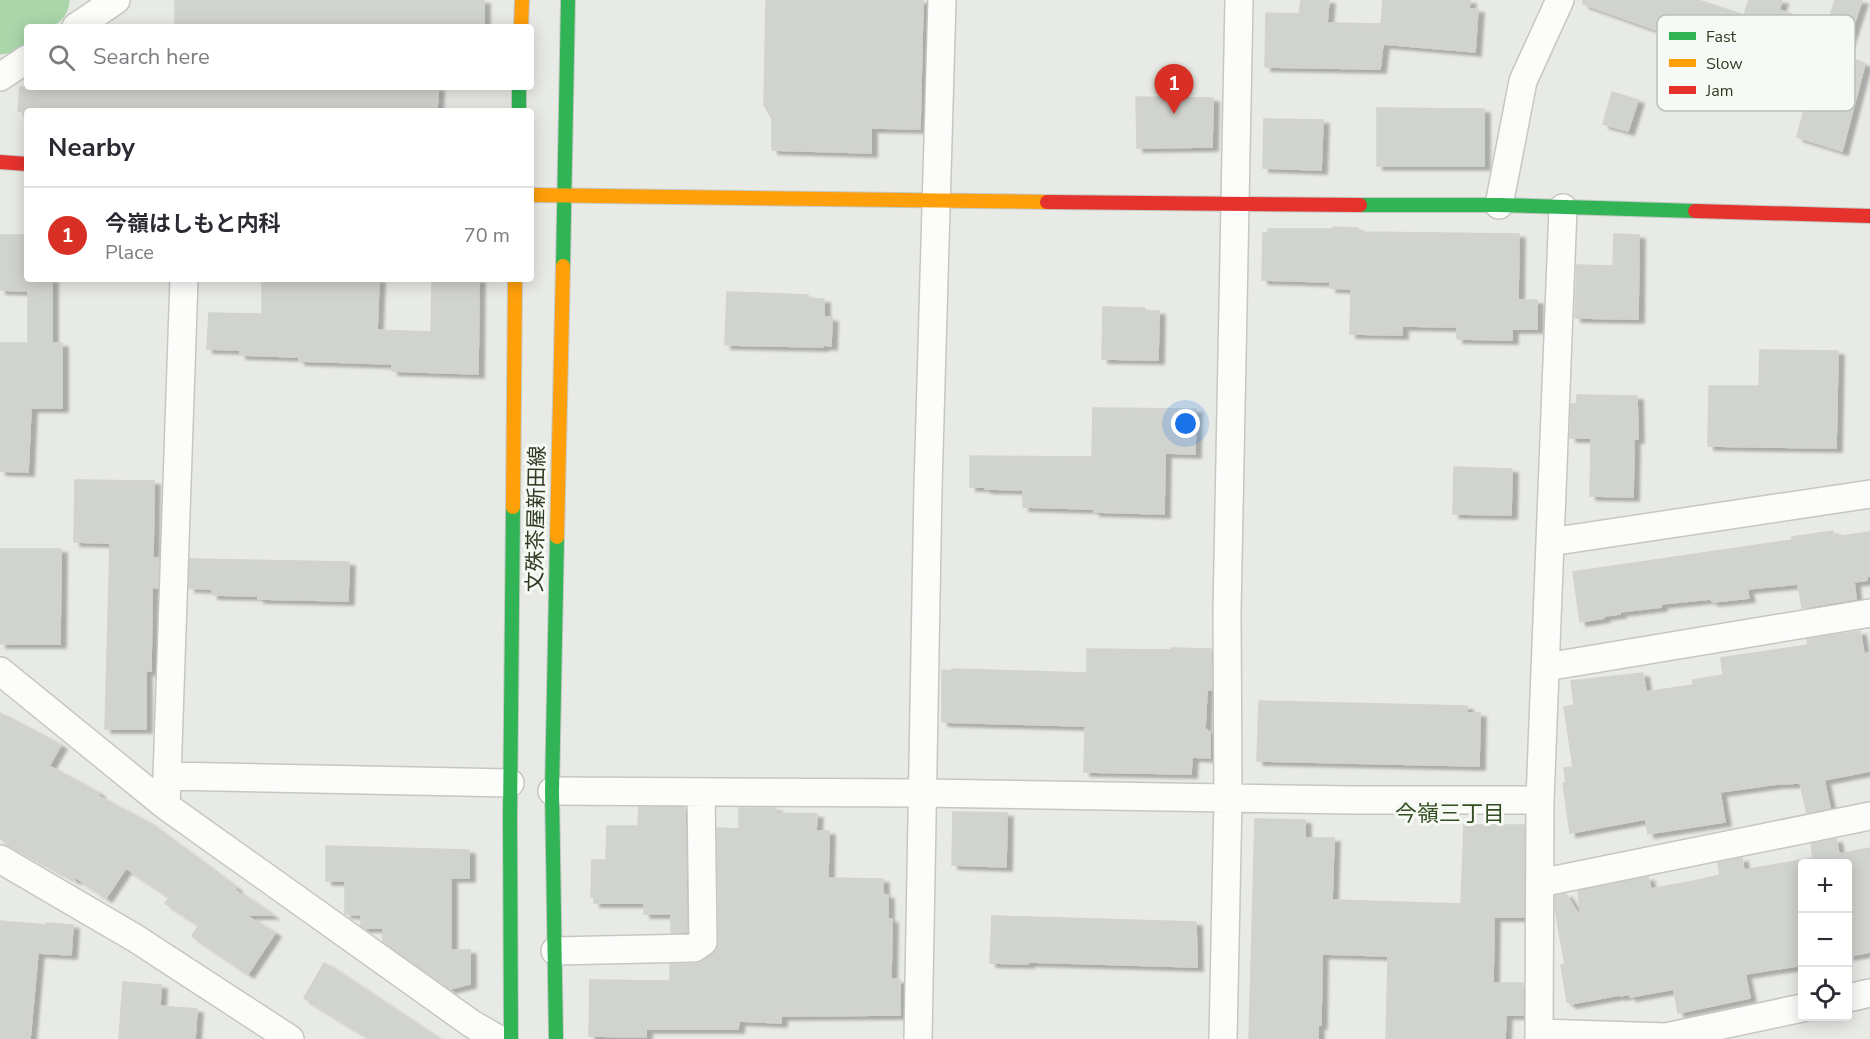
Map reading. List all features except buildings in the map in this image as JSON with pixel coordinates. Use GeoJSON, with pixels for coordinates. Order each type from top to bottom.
{"type":"FeatureCollection","features":[{"type":"Feature","properties":{"kind":"main road"},"geometry":{"type":"LineString","coordinates":[[521,24],[522,0]]}},
{"type":"Feature","properties":{"kind":"main road","name":"文殊茶屋新田線"},"geometry":{"type":"LineString","coordinates":[[556,1039],[552,791],[568,0]]}},
{"type":"Feature","properties":{"kind":"main road"},"geometry":{"type":"LineString","coordinates":[[519,90],[519,108]]}},
{"type":"Feature","properties":{"kind":"main road"},"geometry":{"type":"LineString","coordinates":[[0,162],[24,164]]}},
{"type":"Feature","properties":{"kind":"main road"},"geometry":{"type":"LineString","coordinates":[[534,195],[1236,205],[1499,205],[1870,216]]}},
{"type":"Feature","properties":{"kind":"main road","name":"文殊茶屋新田線"},"geometry":{"type":"LineString","coordinates":[[511,1039],[510,783],[515,282]]}},
{"type":"Feature","properties":{"kind":"street"},"geometry":{"type":"LineString","coordinates":[[80,24],[116,0]]}},
{"type":"Feature","properties":{"kind":"street"},"geometry":{"type":"LineString","coordinates":[[918,1039],[928,487],[942,0]]}},
{"type":"Feature","properties":{"kind":"street"},"geometry":{"type":"LineString","coordinates":[[1223,1039],[1228,798],[1227,600],[1239,0]]}},
{"type":"Feature","properties":{"kind":"street"},"geometry":{"type":"LineString","coordinates":[[1499,205],[1523,81],[1560,0]]}},
{"type":"Feature","properties":{"kind":"street"},"geometry":{"type":"LineString","coordinates":[[0,77],[24,61]]}},
{"type":"Feature","properties":{"kind":"street"},"geometry":{"type":"LineString","coordinates":[[1563,208],[1540,800],[1539,1036],[1666,1037],[1798,1009]]}},
{"type":"Feature","properties":{"kind":"street"},"geometry":{"type":"LineString","coordinates":[[166,806],[184,282]]}},
{"type":"Feature","properties":{"kind":"street"},"geometry":{"type":"LineString","coordinates":[[1550,542],[1870,494]]}},
{"type":"Feature","properties":{"kind":"street"},"geometry":{"type":"LineString","coordinates":[[1546,667],[1870,613]]}},
{"type":"Feature","properties":{"kind":"street"},"geometry":{"type":"LineString","coordinates":[[0,671],[166,806],[472,1024],[498,1039]]}},
{"type":"Feature","properties":{"kind":"street"},"geometry":{"type":"LineString","coordinates":[[167,776],[510,783]]}},
{"type":"Feature","properties":{"kind":"street"},"geometry":{"type":"LineString","coordinates":[[552,791],[1540,800]]}},
{"type":"Feature","properties":{"kind":"street"},"geometry":{"type":"LineString","coordinates":[[555,951],[693,948],[702,942],[701,792]]}},
{"type":"Feature","properties":{"kind":"street"},"geometry":{"type":"LineString","coordinates":[[1540,883],[1870,816]]}},
{"type":"Feature","properties":{"kind":"street"},"geometry":{"type":"LineString","coordinates":[[0,859],[135,938],[290,1039]]}},
{"type":"Feature","properties":{"kind":"street"},"geometry":{"type":"LineString","coordinates":[[1852,997],[1870,993]]}},
{"type":"Feature","properties":{"kind":"waterway"},"geometry":{"type":"LineString","coordinates":[[0,26],[41,0]]}},
{"type":"Feature","properties":{"kind":"traffic: fast"},"geometry":{"type":"LineString","coordinates":[[563,266],[568,0]]}},
{"type":"Feature","properties":{"kind":"traffic: fast"},"geometry":{"type":"LineString","coordinates":[[519,90],[519,108]]}},
{"type":"Feature","properties":{"kind":"traffic: fast"},"geometry":{"type":"LineString","coordinates":[[1360,205],[1499,205],[1695,211]]}},
{"type":"Feature","properties":{"kind":"traffic: fast"},"geometry":{"type":"LineString","coordinates":[[511,1039],[510,818],[513,507]]}},
{"type":"Feature","properties":{"kind":"traffic: fast"},"geometry":{"type":"LineString","coordinates":[[556,1039],[552,791],[557,537]]}},
{"type":"Feature","properties":{"kind":"traffic: slow"},"geometry":{"type":"LineString","coordinates":[[521,24],[522,0]]}},
{"type":"Feature","properties":{"kind":"traffic: slow"},"geometry":{"type":"LineString","coordinates":[[534,195],[1047,202]]}},
{"type":"Feature","properties":{"kind":"traffic: slow"},"geometry":{"type":"LineString","coordinates":[[557,537],[563,266]]}},
{"type":"Feature","properties":{"kind":"traffic: slow"},"geometry":{"type":"LineString","coordinates":[[513,507],[515,282]]}},
{"type":"Feature","properties":{"kind":"traffic: jam"},"geometry":{"type":"LineString","coordinates":[[0,162],[24,164]]}},
{"type":"Feature","properties":{"kind":"traffic: jam"},"geometry":{"type":"LineString","coordinates":[[1047,202],[1360,205]]}},
{"type":"Feature","properties":{"kind":"traffic: jam"},"geometry":{"type":"LineString","coordinates":[[1695,211],[1870,216]]}},
{"type":"Feature","properties":{"kind":"place","name":"今嶺はしもと内科"},"geometry":{"type":"Point","coordinates":[1174,114]}},
{"type":"Feature","properties":{"kind":"district","name":"今嶺三丁目"},"geometry":{"type":"Point","coordinates":[1450,813]}}]}
